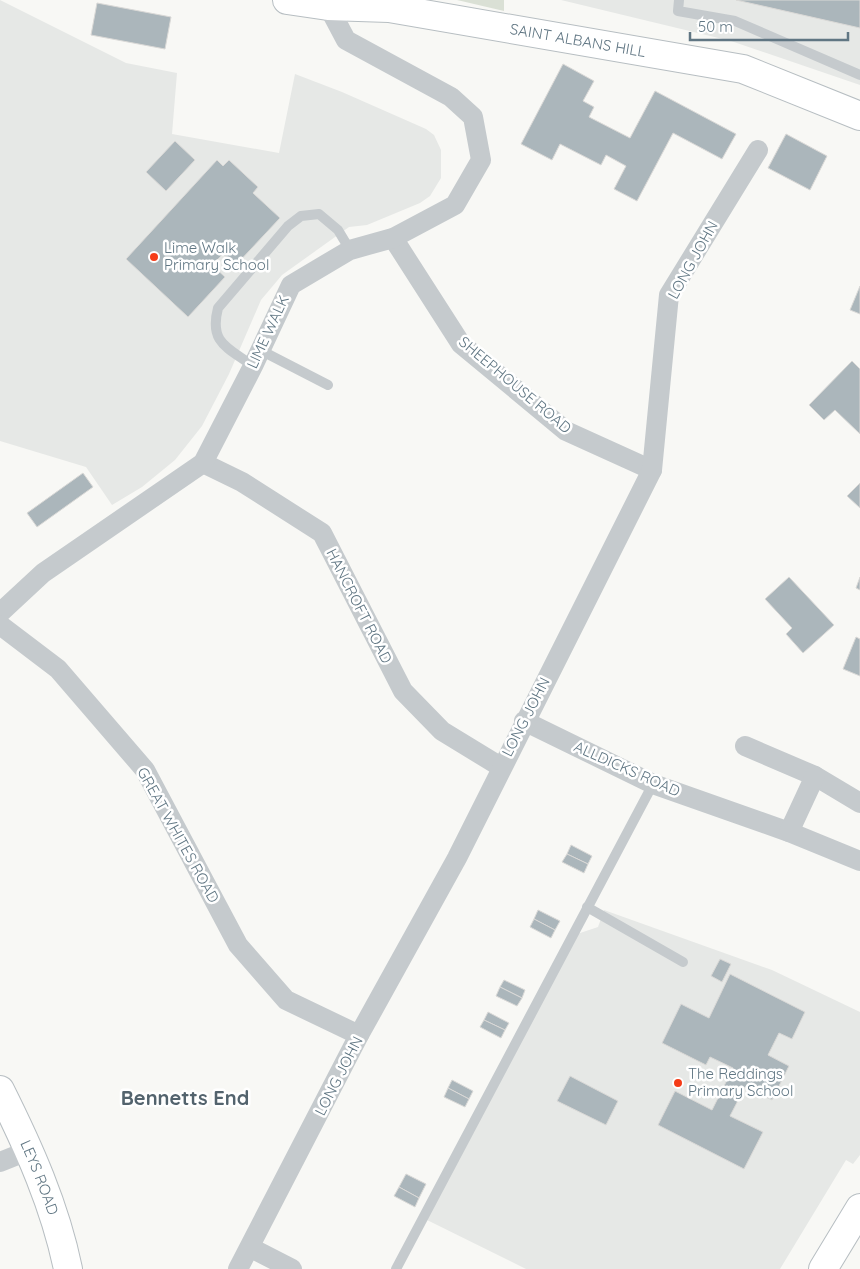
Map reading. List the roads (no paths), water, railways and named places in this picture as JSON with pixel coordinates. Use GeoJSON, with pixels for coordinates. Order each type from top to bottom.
{"type":"FeatureCollection","features":[{"type":"Feature","properties":{"kind":"street","name":"SAINT ALBANS HILL"},"geometry":{"type":"LineString","coordinates":[[287,0],[328,6],[389,8],[743,70],[860,116]]}},
{"type":"Feature","properties":{"kind":"street","name":"LIME WALK"},"geometry":{"type":"LineString","coordinates":[[0,613],[44,573],[203,463],[256,358],[290,285],[350,250],[393,238],[455,205],[481,160],[472,117],[451,97],[346,40],[328,6]]}},
{"type":"Feature","properties":{"kind":"street","name":"LONG JOHN"},"geometry":{"type":"LineString","coordinates":[[238,1269],[251,1248],[360,1035],[457,858],[524,721],[652,470],[669,295],[758,150]]}},
{"type":"Feature","properties":{"kind":"street","name":"SHEEPHOUSE ROAD"},"geometry":{"type":"LineString","coordinates":[[393,238],[461,344],[566,431],[652,470]]}},
{"type":"Feature","properties":{"kind":"street","name":"HANCROFT ROAD"},"geometry":{"type":"LineString","coordinates":[[203,463],[242,482],[322,533],[403,691],[442,731],[501,767]]}},
{"type":"Feature","properties":{"kind":"street","name":"GREAT WHITES ROAD"},"geometry":{"type":"LineString","coordinates":[[0,624],[58,669],[145,770],[238,945],[286,1000],[360,1035]]}},
{"type":"Feature","properties":{"kind":"street","name":"ALLDICKS ROAD"},"geometry":{"type":"LineString","coordinates":[[524,721],[653,784],[788,832],[860,861]]}},
{"type":"Feature","properties":{"kind":"street"},"geometry":{"type":"LineString","coordinates":[[745,746],[815,776],[860,803]]}},
{"type":"Feature","properties":{"kind":"street"},"geometry":{"type":"LineString","coordinates":[[788,832],[815,776]]}},
{"type":"Feature","properties":{"kind":"street","name":"LEYS ROAD"},"geometry":{"type":"LineString","coordinates":[[0,1090],[30,1150],[61,1237],[68,1269]]}},
{"type":"Feature","properties":{"kind":"street"},"geometry":{"type":"LineString","coordinates":[[0,1162],[30,1150]]}},
{"type":"Feature","properties":{"kind":"street"},"geometry":{"type":"LineString","coordinates":[[823,1269],[860,1208]]}},
{"type":"Feature","properties":{"kind":"street"},"geometry":{"type":"LineString","coordinates":[[251,1248],[292,1269]]}},
{"type":"Feature","properties":{"kind":"lane"},"geometry":{"type":"LineString","coordinates":[[679,0],[678,11],[735,22],[860,75]]}},
{"type":"Feature","properties":{"kind":"lane"},"geometry":{"type":"LineString","coordinates":[[328,385],[256,358],[221,342],[214,325],[218,308],[288,226],[301,216],[319,214],[338,230],[350,250]]}},
{"type":"Feature","properties":{"kind":"lane"},"geometry":{"type":"LineString","coordinates":[[396,1269],[653,784]]}},
{"type":"Feature","properties":{"kind":"lane"},"geometry":{"type":"LineString","coordinates":[[587,907],[683,962]]}},
{"type":"Feature","properties":{"kind":"place","name":"Lime Walk Primary School"},"geometry":{"type":"Point","coordinates":[154,257]}},
{"type":"Feature","properties":{"kind":"place","name":"The Reddings Primary School"},"geometry":{"type":"Point","coordinates":[678,1083]}},
{"type":"Feature","properties":{"kind":"district","name":"Bennetts End"},"geometry":{"type":"Point","coordinates":[185,1098]}}]}
